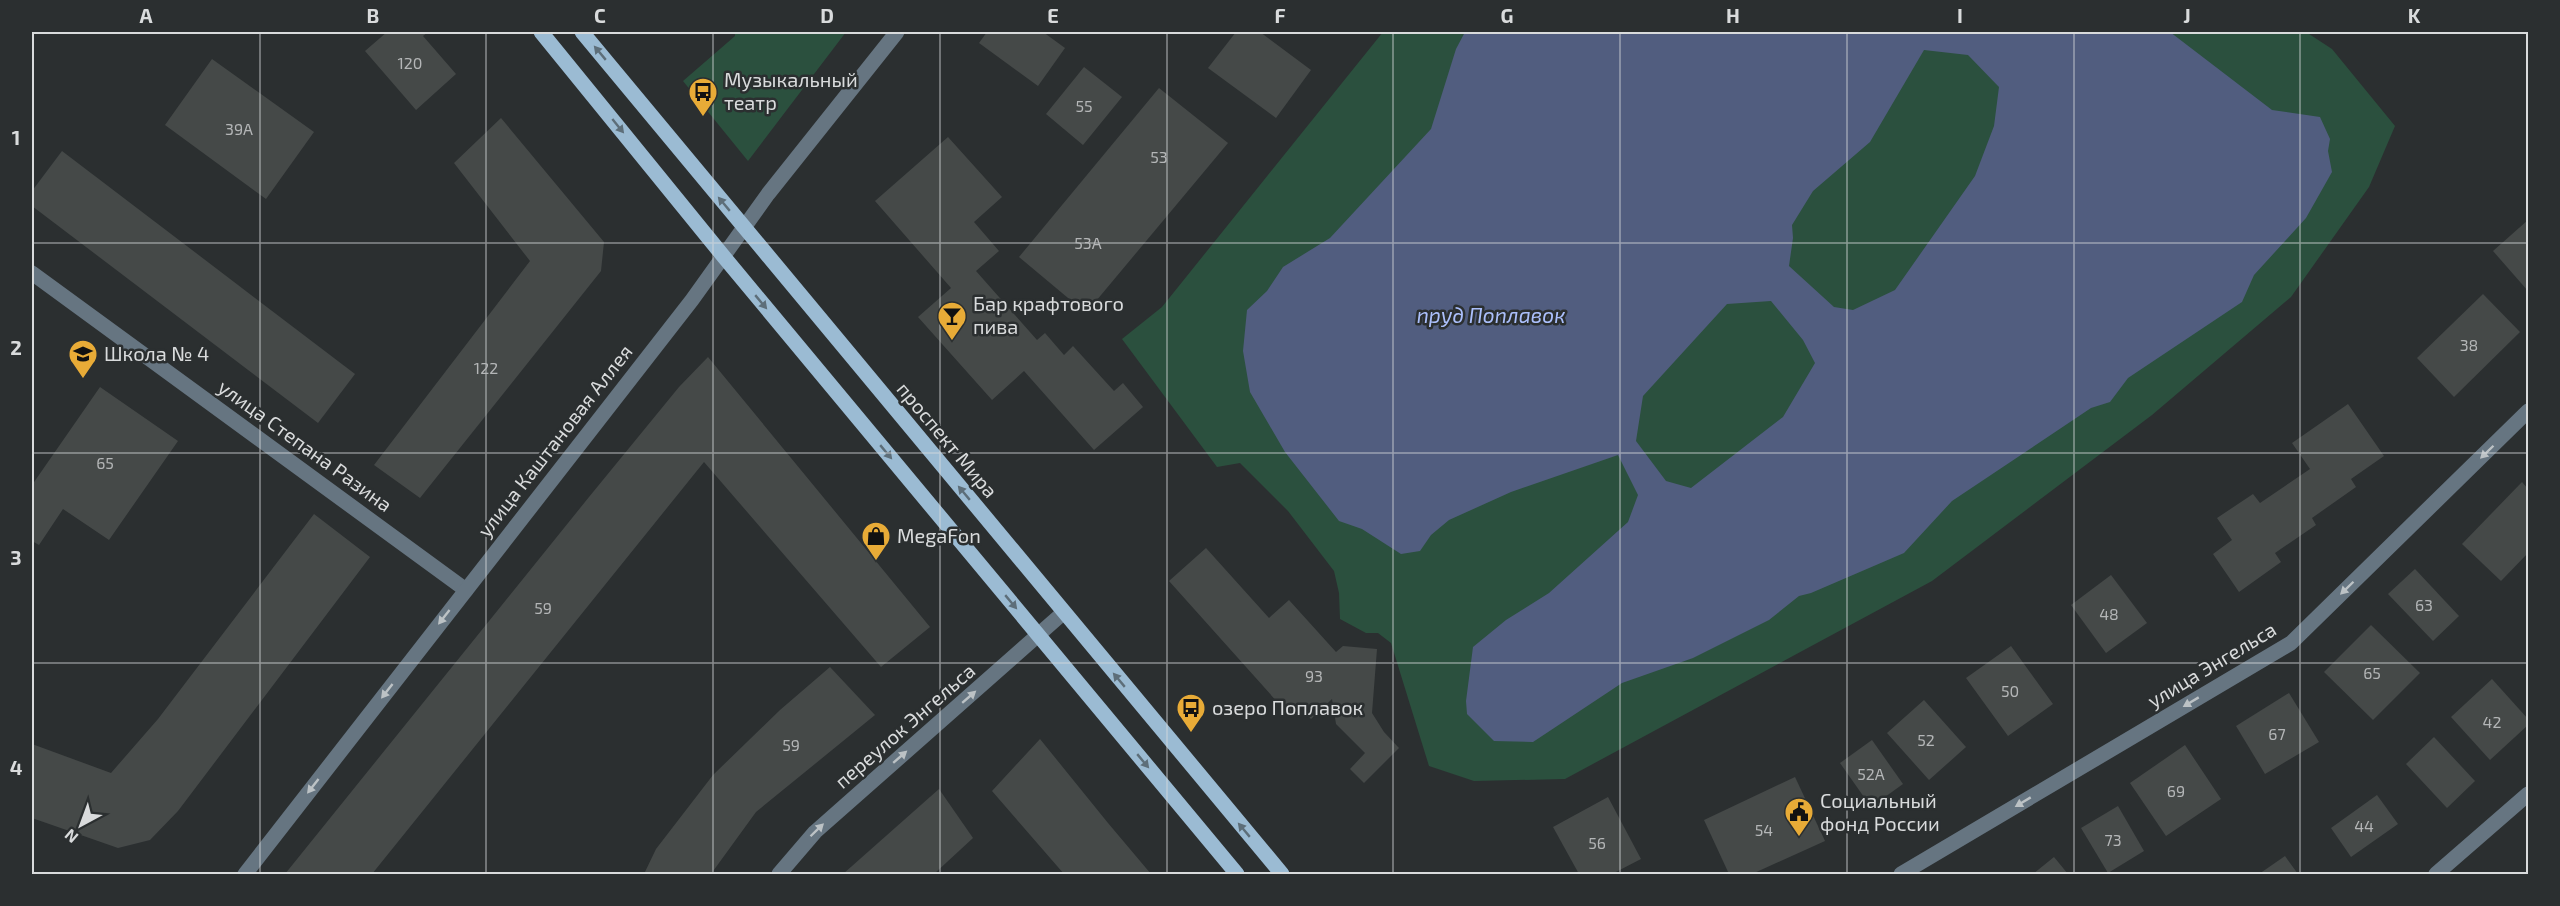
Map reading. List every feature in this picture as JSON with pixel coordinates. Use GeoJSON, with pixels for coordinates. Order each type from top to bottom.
{"type":"FeatureCollection","features":[{"type":"Feature","properties":{"kind":"main road"},"geometry":{"type":"LineString","coordinates":[[541,32],[724,257],[1237,874]]}},
{"type":"Feature","properties":{"kind":"main road","name":"проспект Мира"},"geometry":{"type":"LineString","coordinates":[[582,32],[1063,614],[1282,874]]}},
{"type":"Feature","properties":{"kind":"street","name":"улица Каштановая Аллея"},"geometry":{"type":"LineString","coordinates":[[245,874],[897,32]]}},
{"type":"Feature","properties":{"kind":"street","name":"улица Степана Разина"},"geometry":{"type":"LineString","coordinates":[[32,273],[466,590]]}},
{"type":"Feature","properties":{"kind":"street","name":"улица Энгельса"},"geometry":{"type":"LineString","coordinates":[[1901,874],[2291,643],[2529,411]]}},
{"type":"Feature","properties":{"kind":"street","name":"переулок Энгельса"},"geometry":{"type":"LineString","coordinates":[[779,874],[815,832],[1063,614]]}},
{"type":"Feature","properties":{"kind":"street"},"geometry":{"type":"LineString","coordinates":[[2436,874],[2529,794]]}},
{"type":"Feature","properties":{"kind":"green space"},"geometry":{"type":"Polygon","coordinates":[[[735,32],[846,32],[748,161],[683,81],[735,36],[735,32]]]}},
{"type":"Feature","properties":{"kind":"green space","name":"пруд Поплавок"},"geometry":{"type":"Polygon","coordinates":[[[1383,32],[2306,32],[2332,49],[2395,126],[2369,187],[2291,297],[2152,415],[1932,581],[1565,779],[1474,781],[1429,766],[1391,643],[1378,633],[1366,633],[1340,619],[1339,593],[1334,571],[1288,511],[1240,463],[1217,467],[1122,339],[1162,307],[1383,32]]]}},
{"type":"Feature","properties":{"kind":"water","name":"пруд Поплавок"},"geometry":{"type":"Polygon","coordinates":[[[1465,32],[2170,32],[2272,110],[2320,117],[2330,139],[2328,151],[2332,172],[2306,218],[2254,275],[2242,302],[2128,378],[2110,402],[2091,408],[1952,501],[1904,553],[1799,596],[1769,620],[1693,658],[1622,683],[1533,742],[1494,741],[1467,714],[1466,701],[1473,647],[1506,620],[1549,593],[1628,522],[1638,495],[1618,455],[1511,492],[1449,520],[1431,535],[1420,551],[1401,554],[1362,529],[1339,521],[1285,452],[1250,392],[1243,351],[1247,310],[1267,291],[1283,267],[1330,238],[1431,129],[1456,49],[1465,32]],[[1924,50],[1870,142],[1813,191],[1792,225],[1793,238],[1789,266],[1834,307],[1853,310],[1895,290],[1975,176],[1994,126],[1999,87],[1968,55],[1924,50]],[[1771,301],[1727,304],[1643,396],[1636,441],[1666,481],[1691,488],[1783,417],[1815,363],[1803,340],[1771,301]]]}},
{"type":"Feature","properties":{"kind":"building"},"geometry":{"type":"Polygon","coordinates":[[[387,32],[428,32],[423,36],[456,74],[416,110],[365,51],[387,32]]]}},
{"type":"Feature","properties":{"kind":"building"},"geometry":{"type":"Polygon","coordinates":[[[987,32],[1043,32],[1065,48],[1038,86],[979,43],[987,32]]]}},
{"type":"Feature","properties":{"kind":"building"},"geometry":{"type":"Polygon","coordinates":[[[1236,32],[1260,32],[1311,70],[1276,118],[1208,68],[1236,32]]]}},
{"type":"Feature","properties":{"kind":"building"},"geometry":{"type":"Polygon","coordinates":[[[212,59],[314,132],[266,199],[165,125],[212,59]]]}},
{"type":"Feature","properties":{"kind":"building"},"geometry":{"type":"Polygon","coordinates":[[[1084,67],[1122,97],[1083,145],[1046,114],[1084,67]]]}},
{"type":"Feature","properties":{"kind":"building"},"geometry":{"type":"Polygon","coordinates":[[[1159,88],[1228,143],[1086,313],[1019,257],[1159,88]]]}},
{"type":"Feature","properties":{"kind":"building"},"geometry":{"type":"Polygon","coordinates":[[[501,118],[604,242],[601,271],[420,498],[374,465],[530,261],[454,163],[501,118]]]}},
{"type":"Feature","properties":{"kind":"building"},"geometry":{"type":"Polygon","coordinates":[[[948,137],[1002,197],[974,222],[999,251],[976,271],[1037,340],[1045,333],[1064,355],[1073,346],[1114,391],[1123,383],[1143,407],[1094,450],[1024,371],[992,400],[918,317],[951,288],[875,201],[948,137]]]}},
{"type":"Feature","properties":{"kind":"building"},"geometry":{"type":"Polygon","coordinates":[[[62,151],[355,374],[318,423],[32,206],[32,191],[62,151]]]}},
{"type":"Feature","properties":{"kind":"building"},"geometry":{"type":"Polygon","coordinates":[[[2528,220],[2528,291],[2493,251],[2528,220]]]}},
{"type":"Feature","properties":{"kind":"building"},"geometry":{"type":"Polygon","coordinates":[[[2483,294],[2520,332],[2454,397],[2417,358],[2483,294]]]}},
{"type":"Feature","properties":{"kind":"building"},"geometry":{"type":"Polygon","coordinates":[[[708,357],[930,627],[881,667],[704,462],[372,874],[285,874],[679,387],[708,357]]]}},
{"type":"Feature","properties":{"kind":"building"},"geometry":{"type":"Polygon","coordinates":[[[100,387],[178,441],[109,540],[63,509],[39,545],[32,541],[32,485],[100,387]]]}},
{"type":"Feature","properties":{"kind":"building"},"geometry":{"type":"Polygon","coordinates":[[[2348,404],[2384,456],[2351,479],[2356,487],[2312,518],[2316,525],[2275,553],[2281,562],[2239,592],[2213,554],[2232,540],[2217,518],[2253,494],[2260,503],[2310,469],[2292,443],[2348,404]]]}},
{"type":"Feature","properties":{"kind":"building"},"geometry":{"type":"Polygon","coordinates":[[[2522,482],[2528,489],[2528,553],[2501,581],[2462,544],[2522,482]]]}},
{"type":"Feature","properties":{"kind":"building"},"geometry":{"type":"Polygon","coordinates":[[[314,514],[370,557],[178,811],[150,840],[118,848],[32,818],[32,744],[111,773],[158,719],[314,514]]]}},
{"type":"Feature","properties":{"kind":"building"},"geometry":{"type":"Polygon","coordinates":[[[1206,548],[1269,618],[1289,600],[1336,652],[1343,646],[1377,649],[1372,713],[1384,732],[1399,748],[1364,783],[1350,769],[1365,753],[1336,724],[1332,699],[1311,719],[1298,705],[1288,714],[1169,581],[1206,548]]]}},
{"type":"Feature","properties":{"kind":"building"},"geometry":{"type":"Polygon","coordinates":[[[2415,569],[2459,616],[2433,641],[2388,594],[2415,569]]]}},
{"type":"Feature","properties":{"kind":"building"},"geometry":{"type":"Polygon","coordinates":[[[2111,575],[2147,623],[2106,653],[2071,605],[2111,575]]]}},
{"type":"Feature","properties":{"kind":"building"},"geometry":{"type":"Polygon","coordinates":[[[2371,625],[2420,673],[2373,720],[2324,672],[2371,625]]]}},
{"type":"Feature","properties":{"kind":"building"},"geometry":{"type":"Polygon","coordinates":[[[2011,646],[2053,704],[2008,736],[1966,678],[2011,646]]]}},
{"type":"Feature","properties":{"kind":"building"},"geometry":{"type":"Polygon","coordinates":[[[830,667],[875,715],[756,812],[711,874],[644,874],[656,849],[713,775],[780,710],[830,667]]]}},
{"type":"Feature","properties":{"kind":"building"},"geometry":{"type":"Polygon","coordinates":[[[2492,679],[2528,719],[2528,725],[2490,760],[2451,717],[2492,679]]]}},
{"type":"Feature","properties":{"kind":"building"},"geometry":{"type":"Polygon","coordinates":[[[2289,693],[2319,742],[2265,774],[2236,726],[2289,693]]]}},
{"type":"Feature","properties":{"kind":"building"},"geometry":{"type":"Polygon","coordinates":[[[1924,700],[1966,747],[1929,780],[1887,733],[1924,700]]]}},
{"type":"Feature","properties":{"kind":"building"},"geometry":{"type":"Polygon","coordinates":[[[2434,737],[2475,781],[2447,808],[2406,764],[2434,737]]]}},
{"type":"Feature","properties":{"kind":"building"},"geometry":{"type":"Polygon","coordinates":[[[1040,739],[1151,874],[1064,874],[992,791],[1040,739]]]}},
{"type":"Feature","properties":{"kind":"building"},"geometry":{"type":"Polygon","coordinates":[[[1872,740],[1903,784],[1871,807],[1840,763],[1872,740]]]}},
{"type":"Feature","properties":{"kind":"building"},"geometry":{"type":"Polygon","coordinates":[[[2185,745],[2221,799],[2166,836],[2130,783],[2185,745]]]}},
{"type":"Feature","properties":{"kind":"building"},"geometry":{"type":"Polygon","coordinates":[[[1795,777],[1825,841],[1752,874],[1729,874],[1704,820],[1795,777]]]}},
{"type":"Feature","properties":{"kind":"building"},"geometry":{"type":"Polygon","coordinates":[[[939,789],[973,838],[934,874],[843,874],[939,789]]]}},
{"type":"Feature","properties":{"kind":"building"},"geometry":{"type":"Polygon","coordinates":[[[2377,795],[2398,824],[2351,857],[2331,828],[2377,795]]]}},
{"type":"Feature","properties":{"kind":"building"},"geometry":{"type":"Polygon","coordinates":[[[1608,797],[1641,859],[1612,874],[1579,874],[1553,827],[1608,797]]]}},
{"type":"Feature","properties":{"kind":"building"},"geometry":{"type":"Polygon","coordinates":[[[2118,806],[2144,851],[2108,873],[2081,828],[2118,806]]]}},
{"type":"Feature","properties":{"kind":"building"},"geometry":{"type":"Polygon","coordinates":[[[2285,856],[2298,874],[2259,874],[2285,856]]]}},
{"type":"Feature","properties":{"kind":"building"},"geometry":{"type":"Polygon","coordinates":[[[2054,857],[2068,874],[2033,874],[2054,857]]]}},
{"type":"Feature","properties":{"kind":"place","name":"Музыкальный театр"},"geometry":{"type":"Point","coordinates":[703,118]}},
{"type":"Feature","properties":{"kind":"place","name":"Бар крафтового пива"},"geometry":{"type":"Point","coordinates":[952,342]}},
{"type":"Feature","properties":{"kind":"place","name":"Школа № 4"},"geometry":{"type":"Point","coordinates":[83,380]}},
{"type":"Feature","properties":{"kind":"place","name":"MegaFon"},"geometry":{"type":"Point","coordinates":[876,562]}},
{"type":"Feature","properties":{"kind":"place","name":"озеро Поплавок"},"geometry":{"type":"Point","coordinates":[1191,734]}},
{"type":"Feature","properties":{"kind":"place","name":"Социальный фонд России"},"geometry":{"type":"Point","coordinates":[1799,838]}}]}
